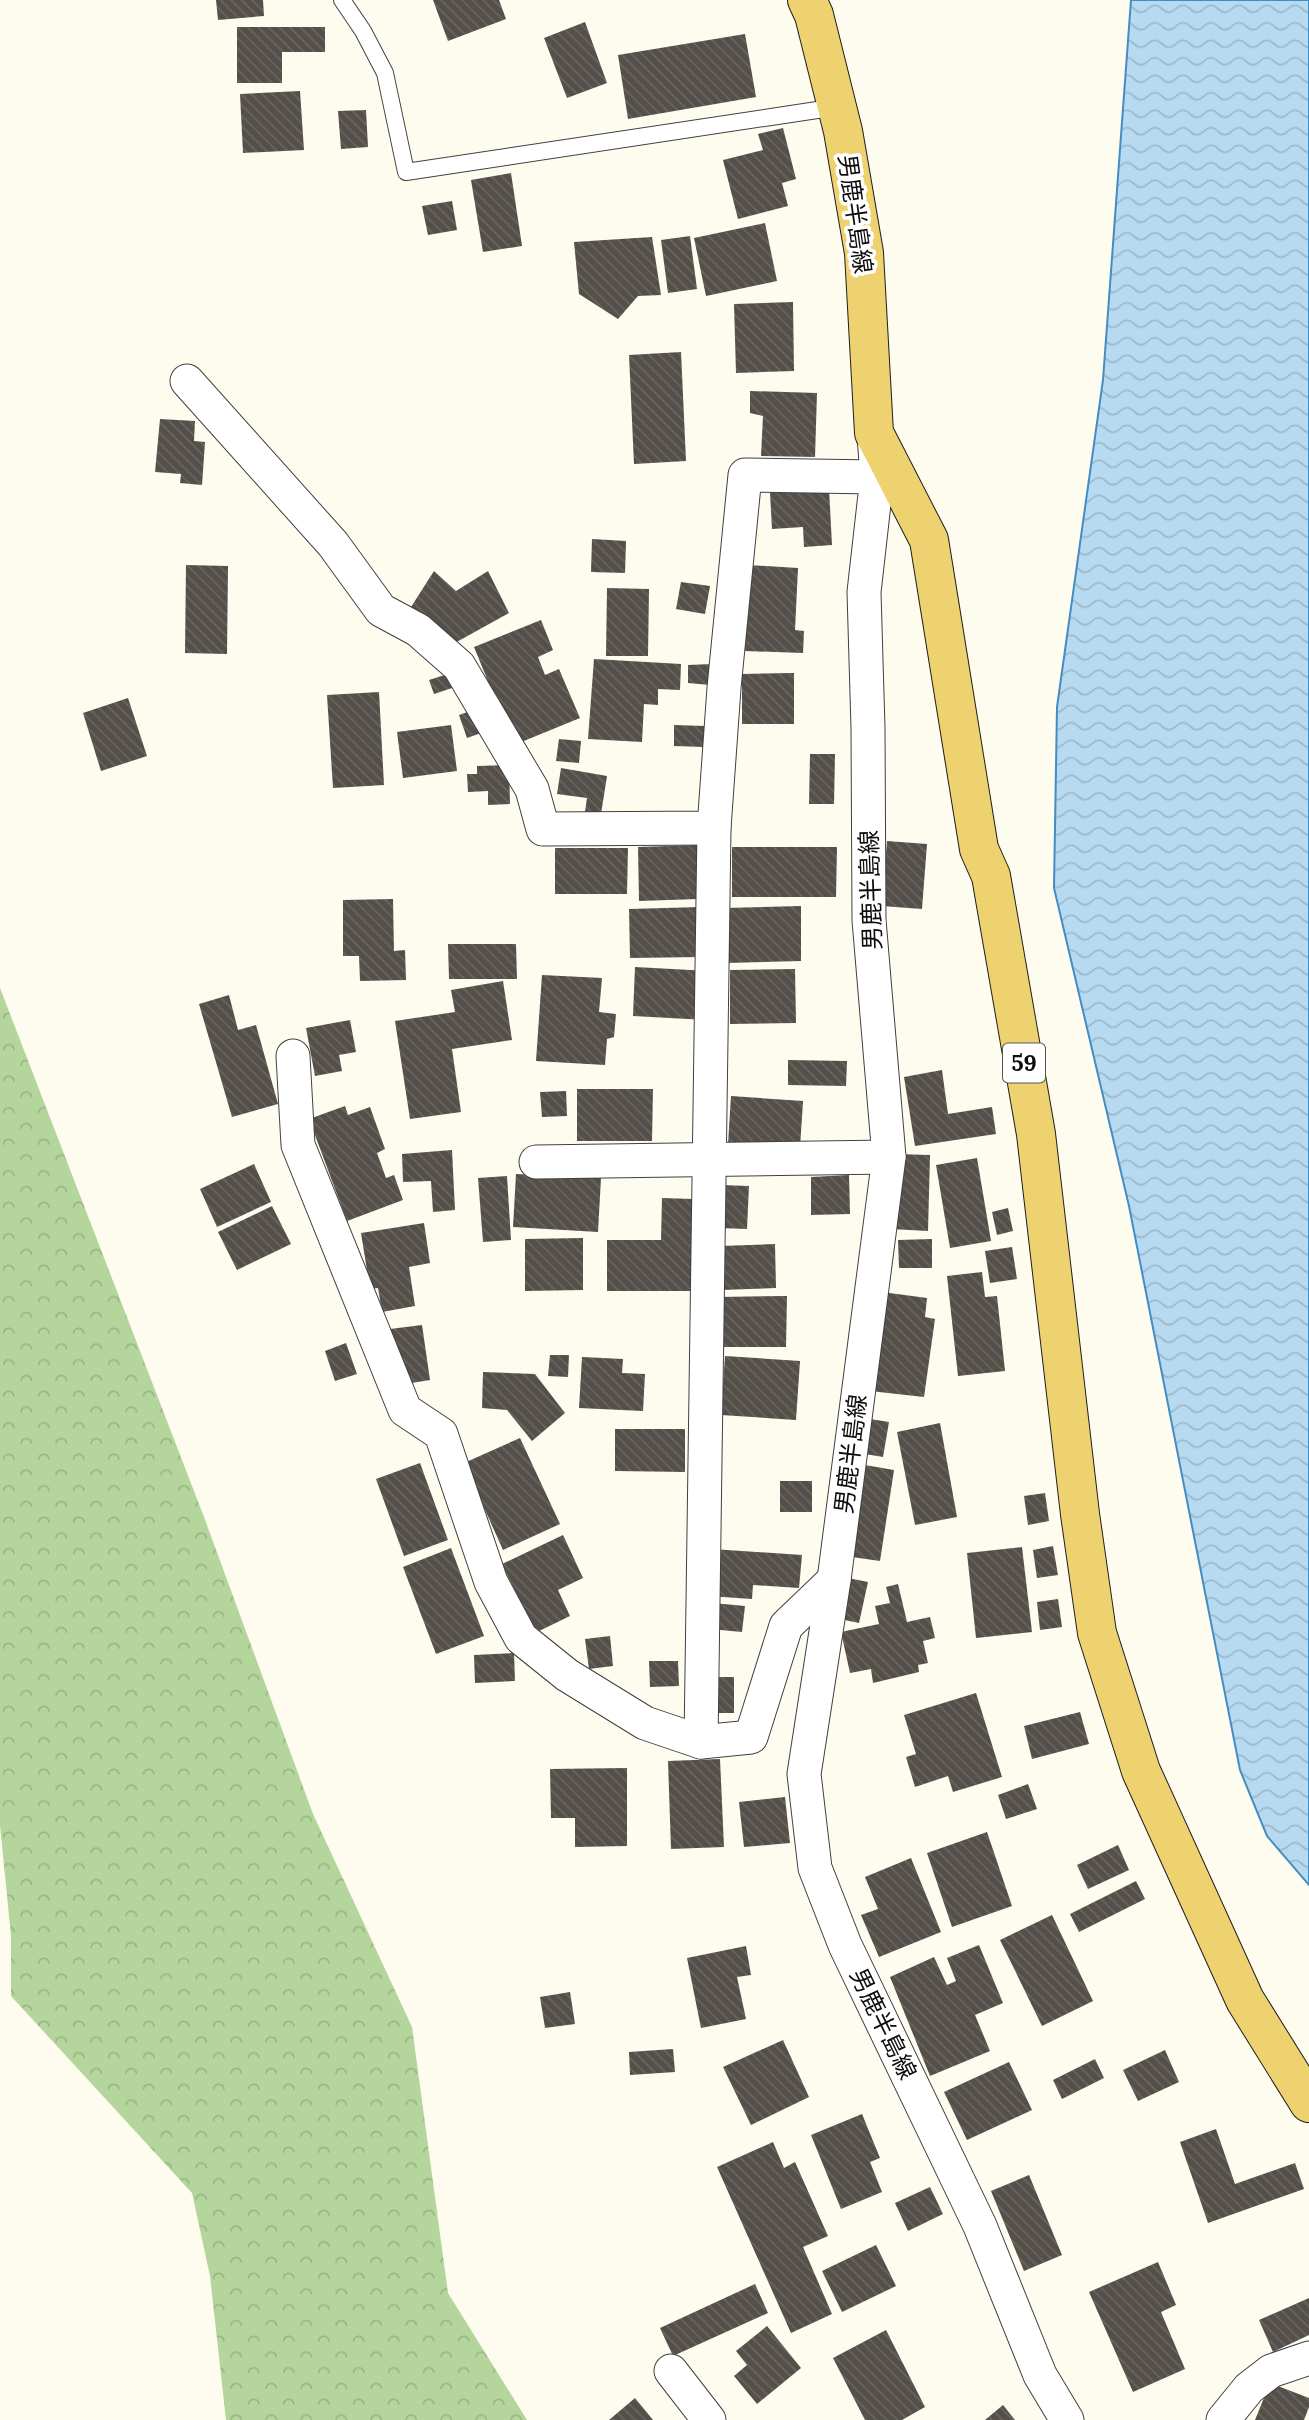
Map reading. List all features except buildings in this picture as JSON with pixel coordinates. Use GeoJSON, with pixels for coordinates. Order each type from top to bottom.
{"type":"FeatureCollection","features":[{"type":"Feature","properties":{"kind":"main road","name":"男鹿半島線"},"geometry":{"type":"LineString","coordinates":[[807,0],[814,15],[837,107],[864,253],[874,433],[929,540],[979,849],[991,876],[1036,1134],[1080,1514],[1097,1633],[1142,1771],[1245,2000],[1309,2103]]}},
{"type":"Feature","properties":{"kind":"street"},"geometry":{"type":"LineString","coordinates":[[187,382],[332,544],[381,610],[418,630],[459,666],[532,789],[542,829],[714,828]]}},
{"type":"Feature","properties":{"kind":"street","name":"男鹿半島線"},"geometry":{"type":"LineString","coordinates":[[874,433],[877,477],[864,592],[869,920],[889,1157],[834,1580],[804,1774],[815,1868],[845,1945],[980,2226],[1040,2375],[1067,2420]]}},
{"type":"Feature","properties":{"kind":"street"},"geometry":{"type":"LineString","coordinates":[[701,1742],[714,828],[724,688],[745,475],[877,477]]}},
{"type":"Feature","properties":{"kind":"street"},"geometry":{"type":"LineString","coordinates":[[293,1056],[298,1145],[405,1410],[441,1434],[491,1582],[520,1637],[567,1675],[645,1723],[701,1742],[751,1737],[786,1626],[834,1580]]}},
{"type":"Feature","properties":{"kind":"street"},"geometry":{"type":"LineString","coordinates":[[536,1162],[889,1157]]}},
{"type":"Feature","properties":{"kind":"street"},"geometry":{"type":"LineString","coordinates":[[1223,2420],[1249,2388],[1271,2371],[1309,2358]]}},
{"type":"Feature","properties":{"kind":"street"},"geometry":{"type":"LineString","coordinates":[[671,2371],[709,2420]]}},
{"type":"Feature","properties":{"kind":"lane"},"geometry":{"type":"LineString","coordinates":[[342,0],[363,31],[385,74],[406,172],[837,107]]}},
{"type":"Feature","properties":{"kind":"green space"},"geometry":{"type":"Polygon","coordinates":[[[0,988],[204,1517],[313,1814],[412,2027],[448,2293],[527,2420],[226,2420],[210,2276],[192,2193],[11,1996],[11,1936],[0,1825],[0,988]]]}},
{"type":"Feature","properties":{"kind":"water"},"geometry":{"type":"Polygon","coordinates":[[[1131,0],[1309,0],[1309,1885],[1267,1836],[1240,1770],[1129,1206],[1054,888],[1057,707],[1103,380],[1131,0]]]}}]}
